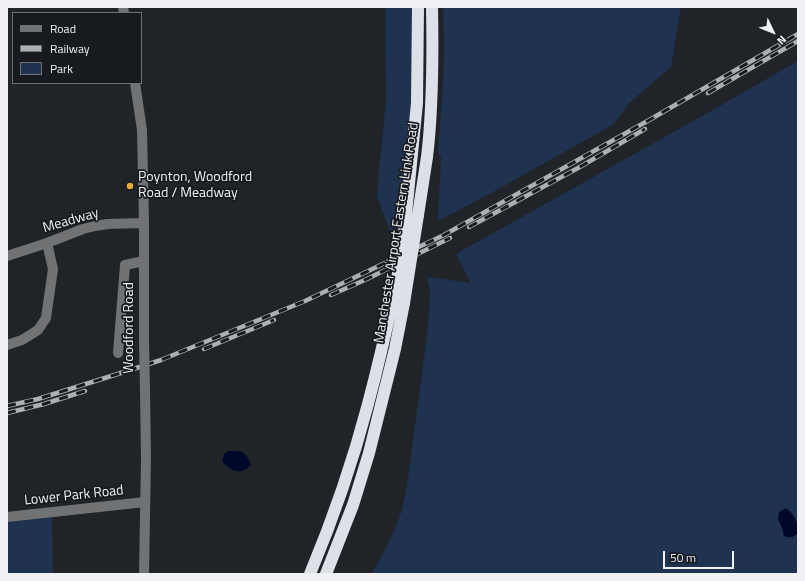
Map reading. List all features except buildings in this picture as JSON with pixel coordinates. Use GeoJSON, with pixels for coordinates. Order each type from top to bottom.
{"type":"FeatureCollection","features":[{"type":"Feature","properties":{"kind":"highway","name":"Manchester Airport Eastern Link Road"},"geometry":{"type":"LineString","coordinates":[[412,214],[417,103],[418,7]]}},
{"type":"Feature","properties":{"kind":"highway","name":"Manchester Airport Eastern Link Road"},"geometry":{"type":"LineString","coordinates":[[326,574],[353,505],[369,453],[395,349],[398,303],[412,214],[427,156],[431,100],[432,7]]}},
{"type":"Feature","properties":{"kind":"highway","name":"Manchester Airport Eastern Link Road"},"geometry":{"type":"LineString","coordinates":[[310,574],[338,501],[355,449],[398,303]]}},
{"type":"Feature","properties":{"kind":"street","name":"Woodford Road"},"geometry":{"type":"LineString","coordinates":[[135,84],[142,130],[144,223],[146,458],[144,574]]}},
{"type":"Feature","properties":{"kind":"street","name":"Meadway"},"geometry":{"type":"LineString","coordinates":[[7,256],[95,226],[108,224],[144,223]]}},
{"type":"Feature","properties":{"kind":"street"},"geometry":{"type":"LineString","coordinates":[[7,345],[22,340],[38,330],[46,318],[53,269],[47,243]]}},
{"type":"Feature","properties":{"kind":"street"},"geometry":{"type":"LineString","coordinates":[[118,353],[125,264],[144,261]]}},
{"type":"Feature","properties":{"kind":"street","name":"Lower Park Road"},"geometry":{"type":"LineString","coordinates":[[7,517],[145,502]]}},
{"type":"Feature","properties":{"kind":"green space"},"geometry":{"type":"Polygon","coordinates":[[[385,7],[412,7],[412,67],[408,141],[402,195],[395,236],[392,236],[377,197],[386,99],[385,7]]]}},
{"type":"Feature","properties":{"kind":"green space"},"geometry":{"type":"Polygon","coordinates":[[[443,7],[681,7],[671,67],[628,104],[614,124],[495,191],[438,221],[441,157],[438,153],[444,48],[443,7]]]}},
{"type":"Feature","properties":{"kind":"green space"},"geometry":{"type":"Polygon","coordinates":[[[798,61],[798,574],[372,574],[395,529],[402,510],[407,486],[429,315],[430,291],[427,277],[471,283],[456,254],[798,61]]]}},
{"type":"Feature","properties":{"kind":"green space"},"geometry":{"type":"Polygon","coordinates":[[[52,515],[53,574],[7,574],[7,520],[52,515]]]}},
{"type":"Feature","properties":{"kind":"shaded area"},"geometry":{"type":"Polygon","coordinates":[[[228,451],[242,452],[247,456],[251,465],[243,471],[233,470],[222,461],[224,454],[228,451]]]}},
{"type":"Feature","properties":{"kind":"shaded area"},"geometry":{"type":"Polygon","coordinates":[[[786,508],[794,516],[797,525],[798,533],[791,537],[784,536],[778,519],[779,512],[786,508]]]}},
{"type":"Feature","properties":{"kind":"railway"},"geometry":{"type":"LineString","coordinates":[[7,406],[38,399],[161,360],[305,301],[444,235],[651,119],[798,34]]}},
{"type":"Feature","properties":{"kind":"railway"},"geometry":{"type":"LineString","coordinates":[[708,93],[798,41]]}},
{"type":"Feature","properties":{"kind":"railway"},"geometry":{"type":"LineString","coordinates":[[469,227],[578,168],[645,129]]}},
{"type":"Feature","properties":{"kind":"railway"},"geometry":{"type":"LineString","coordinates":[[331,295],[450,238]]}},
{"type":"Feature","properties":{"kind":"railway"},"geometry":{"type":"LineString","coordinates":[[204,349],[274,320]]}},
{"type":"Feature","properties":{"kind":"railway"},"geometry":{"type":"LineString","coordinates":[[7,413],[44,404],[85,391]]}},
{"type":"Feature","properties":{"kind":"place","name":"Poynton, Woodford Road / Meadway"},"geometry":{"type":"Point","coordinates":[130,186]}}]}
